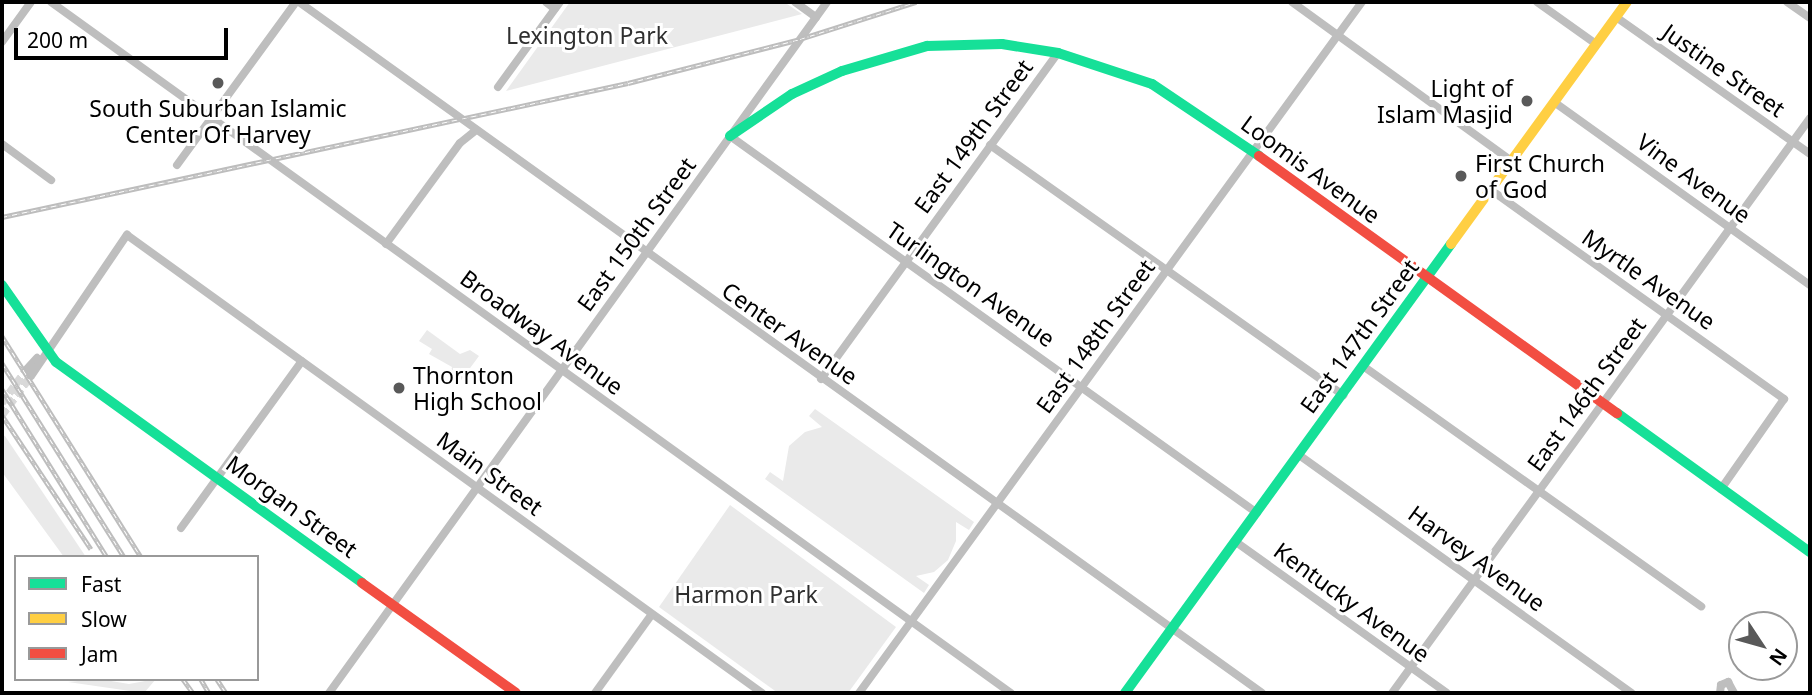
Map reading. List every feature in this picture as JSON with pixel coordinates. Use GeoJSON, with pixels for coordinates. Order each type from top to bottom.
{"type":"FeatureCollection","features":[{"type":"Feature","properties":{"kind":"street"},"geometry":{"type":"LineString","coordinates":[[2,43],[31,2]]}},
{"type":"Feature","properties":{"kind":"street","name":"Broadway Avenue"},"geometry":{"type":"LineString","coordinates":[[51,2],[1011,693]]}},
{"type":"Feature","properties":{"kind":"street"},"geometry":{"type":"LineString","coordinates":[[177,165],[297,2]]}},
{"type":"Feature","properties":{"kind":"street","name":"Center Avenue"},"geometry":{"type":"LineString","coordinates":[[297,2],[1262,693]]}},
{"type":"Feature","properties":{"kind":"street"},"geometry":{"type":"LineString","coordinates":[[498,87],[558,5],[546,2]]}},
{"type":"Feature","properties":{"kind":"street"},"geometry":{"type":"LineString","coordinates":[[795,2],[816,17]]}},
{"type":"Feature","properties":{"kind":"street","name":"East 150th Street"},"geometry":{"type":"LineString","coordinates":[[329,693],[827,2]]}},
{"type":"Feature","properties":{"kind":"street"},"geometry":{"type":"LineString","coordinates":[[1292,2],[1512,161]]}},
{"type":"Feature","properties":{"kind":"street","name":"East 148th Street"},"geometry":{"type":"LineString","coordinates":[[859,693],[1362,2]]}},
{"type":"Feature","properties":{"kind":"street"},"geometry":{"type":"LineString","coordinates":[[1537,2],[1596,44]]}},
{"type":"Feature","properties":{"kind":"street","name":"East 147th Street"},"geometry":{"type":"LineString","coordinates":[[1125,693],[1627,2]]}},
{"type":"Feature","properties":{"kind":"street"},"geometry":{"type":"LineString","coordinates":[[1787,2],[1810,18]]}},
{"type":"Feature","properties":{"kind":"street","name":"Justine Street"},"geometry":{"type":"LineString","coordinates":[[1616,17],[1810,154]]}},
{"type":"Feature","properties":{"kind":"street","name":"Loomis Avenue"},"geometry":{"type":"LineString","coordinates":[[730,136],[792,94],[853,68],[927,46],[1002,44],[1058,53],[1152,84],[1253,153],[1810,552]]}},
{"type":"Feature","properties":{"kind":"street","name":"East 149th Street"},"geometry":{"type":"LineString","coordinates":[[821,379],[1058,53]]}},
{"type":"Feature","properties":{"kind":"street","name":"Vine Avenue"},"geometry":{"type":"LineString","coordinates":[[1555,102],[1810,285]]}},
{"type":"Feature","properties":{"kind":"street","name":"East 146th Street"},"geometry":{"type":"LineString","coordinates":[[1392,693],[1810,118]]}},
{"type":"Feature","properties":{"kind":"street"},"geometry":{"type":"LineString","coordinates":[[386,244],[460,143],[476,130]]}},
{"type":"Feature","properties":{"kind":"street","name":"Turlington Avenue"},"geometry":{"type":"LineString","coordinates":[[730,136],[1256,513]]}},
{"type":"Feature","properties":{"kind":"street"},"geometry":{"type":"LineString","coordinates":[[2,144],[51,180]]}},
{"type":"Feature","properties":{"kind":"street"},"geometry":{"type":"LineString","coordinates":[[990,145],[1343,395]]}},
{"type":"Feature","properties":{"kind":"street","name":"Myrtle Avenue"},"geometry":{"type":"LineString","coordinates":[[1491,191],[1784,399],[1721,489]]}},
{"type":"Feature","properties":{"kind":"street","name":"Main Street"},"geometry":{"type":"LineString","coordinates":[[44,351],[127,236],[762,693]]}},
{"type":"Feature","properties":{"kind":"street"},"geometry":{"type":"LineString","coordinates":[[2,285],[44,351],[29,372]]}},
{"type":"Feature","properties":{"kind":"street","name":"Morgan Street"},"geometry":{"type":"LineString","coordinates":[[44,351],[516,693]]}},
{"type":"Feature","properties":{"kind":"street"},"geometry":{"type":"LineString","coordinates":[[181,528],[302,361]]}},
{"type":"Feature","properties":{"kind":"street"},"geometry":{"type":"LineString","coordinates":[[1363,366],[1701,606]]}},
{"type":"Feature","properties":{"kind":"street","name":"Harvey Avenue"},"geometry":{"type":"LineString","coordinates":[[1299,454],[1632,693]]}},
{"type":"Feature","properties":{"kind":"street","name":"Kentucky Avenue"},"geometry":{"type":"LineString","coordinates":[[1236,542],[1447,693]]}},
{"type":"Feature","properties":{"kind":"street"},"geometry":{"type":"LineString","coordinates":[[595,693],[652,614]]}},
{"type":"Feature","properties":{"kind":"street"},"geometry":{"type":"LineString","coordinates":[[1720,693],[1721,685],[1728,682],[1734,693]]}},
{"type":"Feature","properties":{"kind":"green space","name":"Lexington Park"},"geometry":{"type":"Polygon","coordinates":[[[570,2],[784,2],[802,14],[506,91],[570,2]]]}},
{"type":"Feature","properties":{"kind":"green space"},"geometry":{"type":"Polygon","coordinates":[[[427,330],[460,354],[470,350],[479,356],[459,383],[450,377],[452,367],[429,354],[432,349],[419,341],[427,330]]]}},
{"type":"Feature","properties":{"kind":"green space"},"geometry":{"type":"Polygon","coordinates":[[[815,409],[974,522],[969,530],[956,522],[956,541],[948,560],[934,572],[916,576],[929,585],[924,593],[765,479],[770,472],[783,481],[789,446],[805,432],[822,427],[809,416],[815,409]]]}},
{"type":"Feature","properties":{"kind":"green space"},"geometry":{"type":"Polygon","coordinates":[[[2,435],[85,555],[63,555],[2,472],[2,435]]]}},
{"type":"Feature","properties":{"kind":"green space","name":"Harmon Park"},"geometry":{"type":"Polygon","coordinates":[[[730,505],[896,627],[848,693],[778,693],[659,607],[730,505]]]}},
{"type":"Feature","properties":{"kind":"green space"},"geometry":{"type":"Polygon","coordinates":[[[111,681],[129,684],[154,681],[144,693],[68,682],[111,681]]]}},
{"type":"Feature","properties":{"kind":"tunnel"},"geometry":{"type":"LineString","coordinates":[[2,403],[27,369]]}},
{"type":"Feature","properties":{"kind":"tunnel"},"geometry":{"type":"LineString","coordinates":[[2,415],[31,376]]}},
{"type":"Feature","properties":{"kind":"railway"},"geometry":{"type":"LineString","coordinates":[[2,217],[628,83],[800,39],[916,2]]}},
{"type":"Feature","properties":{"kind":"railway"},"geometry":{"type":"LineString","coordinates":[[2,336],[140,555]]}},
{"type":"Feature","properties":{"kind":"railway"},"geometry":{"type":"LineString","coordinates":[[2,363],[123,555]]}},
{"type":"Feature","properties":{"kind":"railway"},"geometry":{"type":"LineString","coordinates":[[2,389],[106,555]]}},
{"type":"Feature","properties":{"kind":"railway"},"geometry":{"type":"LineString","coordinates":[[2,415],[91,549]]}},
{"type":"Feature","properties":{"kind":"railway"},"geometry":{"type":"LineString","coordinates":[[184,681],[193,693]]}},
{"type":"Feature","properties":{"kind":"railway"},"geometry":{"type":"LineString","coordinates":[[202,681],[209,693]]}},
{"type":"Feature","properties":{"kind":"railway"},"geometry":{"type":"LineString","coordinates":[[218,681],[226,693]]}},
{"type":"Feature","properties":{"kind":"traffic: fast"},"geometry":{"type":"LineString","coordinates":[[730,136],[792,94],[842,71],[927,46],[1002,44],[1058,53],[1152,84],[1259,156]]}},
{"type":"Feature","properties":{"kind":"traffic: fast"},"geometry":{"type":"LineString","coordinates":[[1125,693],[1451,244]]}},
{"type":"Feature","properties":{"kind":"traffic: fast"},"geometry":{"type":"LineString","coordinates":[[2,285],[56,362],[362,583]]}},
{"type":"Feature","properties":{"kind":"traffic: fast"},"geometry":{"type":"LineString","coordinates":[[1617,413],[1810,552]]}},
{"type":"Feature","properties":{"kind":"traffic: slow"},"geometry":{"type":"LineString","coordinates":[[1451,244],[1627,2]]}},
{"type":"Feature","properties":{"kind":"traffic: jam"},"geometry":{"type":"LineString","coordinates":[[1259,156],[1617,413]]}},
{"type":"Feature","properties":{"kind":"traffic: jam"},"geometry":{"type":"LineString","coordinates":[[362,583],[516,693]]}},
{"type":"Feature","properties":{"kind":"place","name":"South Suburban Islamic Center Of Harvey"},"geometry":{"type":"Point","coordinates":[218,83]}},
{"type":"Feature","properties":{"kind":"place","name":"Light of Islam Masjid"},"geometry":{"type":"Point","coordinates":[1527,101]}},
{"type":"Feature","properties":{"kind":"place","name":"First Church of God"},"geometry":{"type":"Point","coordinates":[1461,176]}},
{"type":"Feature","properties":{"kind":"place","name":"Thornton High School"},"geometry":{"type":"Point","coordinates":[399,388]}}]}
